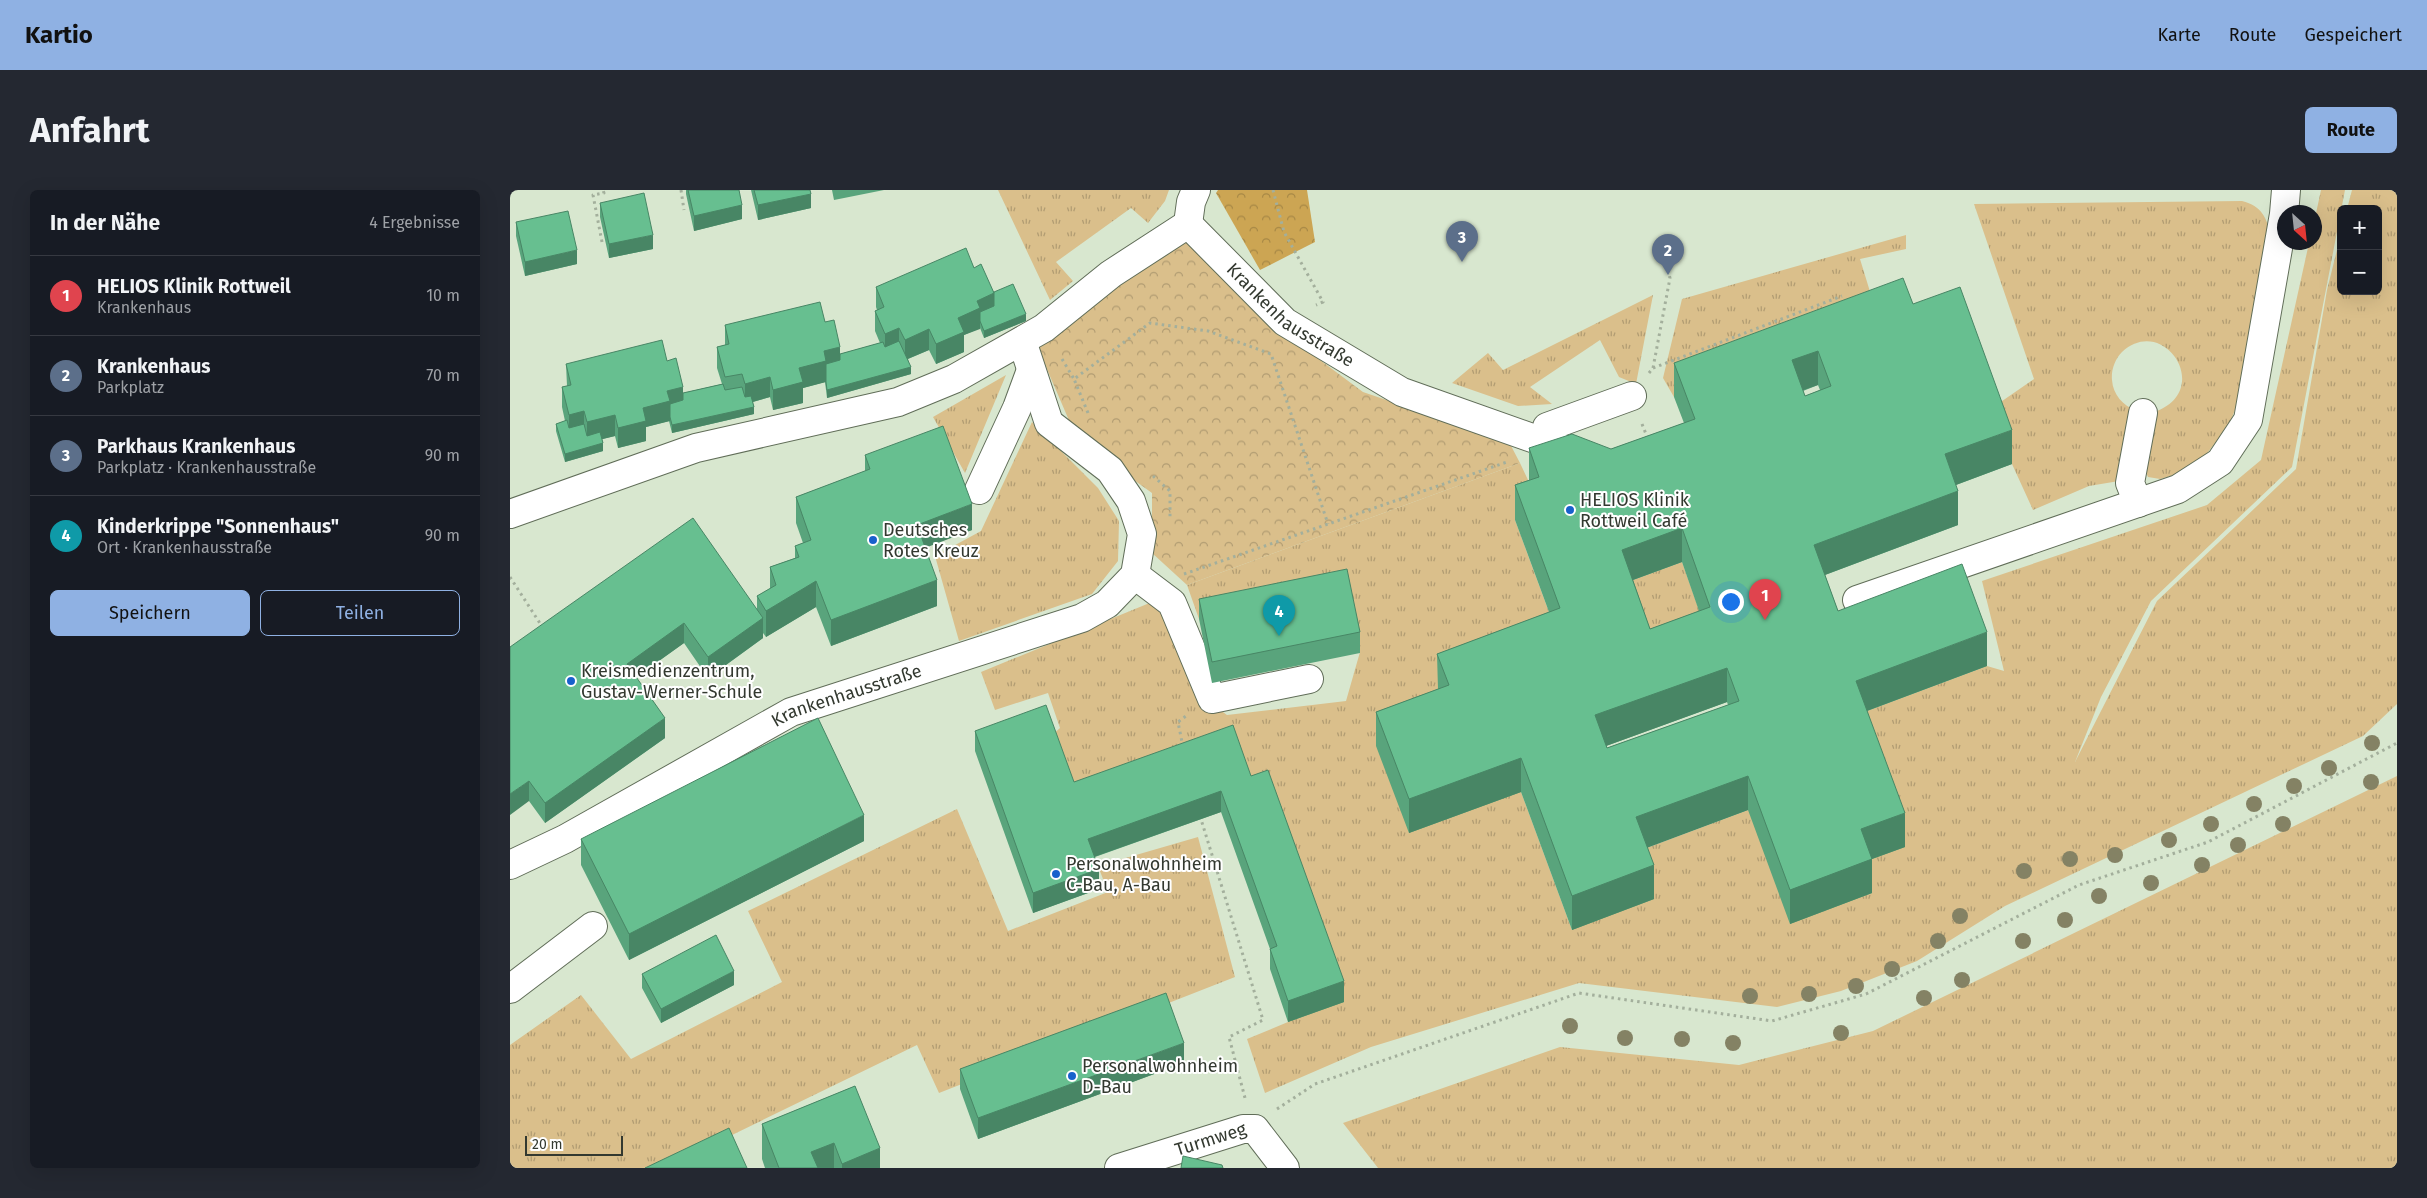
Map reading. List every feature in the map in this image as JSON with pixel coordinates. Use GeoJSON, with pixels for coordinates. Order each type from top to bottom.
{"type":"FeatureCollection","features":[{"type":"Feature","properties":{"kind":"street"},"geometry":{"type":"LineString","coordinates":[[510,514],[696,448],[898,402],[954,379],[1044,328],[1111,274],[1188,224],[1191,202],[1196,190]]}},
{"type":"Feature","properties":{"kind":"street"},"geometry":{"type":"LineString","coordinates":[[1856,600],[2178,489],[2220,462],[2248,420],[2284,214],[2286,190]]}},
{"type":"Feature","properties":{"kind":"street","name":"Krankenhausstraße"},"geometry":{"type":"LineString","coordinates":[[1188,224],[1285,322],[1402,392],[1601,462]]}},
{"type":"Feature","properties":{"kind":"street"},"geometry":{"type":"LineString","coordinates":[[1022,341],[1049,423],[1110,470],[1131,501],[1142,534],[1135,576],[1172,603],[1212,699],[1309,680]]}},
{"type":"Feature","properties":{"kind":"street"},"geometry":{"type":"LineString","coordinates":[[979,490],[1017,408],[1031,370]]}},
{"type":"Feature","properties":{"kind":"street"},"geometry":{"type":"LineString","coordinates":[[1553,446],[1546,428],[1632,396]]}},
{"type":"Feature","properties":{"kind":"street"},"geometry":{"type":"LineString","coordinates":[[2138,503],[2130,483],[2143,413]]}},
{"type":"Feature","properties":{"kind":"street","name":"Krankenhausstraße"},"geometry":{"type":"LineString","coordinates":[[510,865],[565,838],[791,712],[1082,618],[1107,604],[1135,576]]}},
{"type":"Feature","properties":{"kind":"street"},"geometry":{"type":"LineString","coordinates":[[510,989],[593,926]]}},
{"type":"Feature","properties":{"kind":"street","name":"Turmweg"},"geometry":{"type":"LineString","coordinates":[[1119,1168],[1243,1129],[1255,1128],[1285,1168]]}},
{"type":"Feature","properties":{"kind":"path"},"geometry":{"type":"LineString","coordinates":[[602,242],[593,195],[604,193],[603,190]]}},
{"type":"Feature","properties":{"kind":"path"},"geometry":{"type":"LineString","coordinates":[[680,190],[684,210]]}},
{"type":"Feature","properties":{"kind":"path"},"geometry":{"type":"LineString","coordinates":[[1273,190],[1284,232],[1323,302],[1285,322]]}},
{"type":"Feature","properties":{"kind":"path"},"geometry":{"type":"LineString","coordinates":[[1650,444],[1632,396],[1652,368],[1670,278],[1660,240]]}},
{"type":"Feature","properties":{"kind":"path"},"geometry":{"type":"LineString","coordinates":[[1652,368],[1842,296]]}},
{"type":"Feature","properties":{"kind":"path"},"geometry":{"type":"LineString","coordinates":[[1092,422],[1074,379],[1150,323],[1208,331],[1271,354],[1328,524]]}},
{"type":"Feature","properties":{"kind":"path"},"geometry":{"type":"LineString","coordinates":[[1135,576],[1167,580],[1553,446]]}},
{"type":"Feature","properties":{"kind":"path"},"geometry":{"type":"LineString","coordinates":[[1148,472],[1170,491],[1170,525]]}},
{"type":"Feature","properties":{"kind":"path"},"geometry":{"type":"LineString","coordinates":[[510,577],[543,628]]}},
{"type":"Feature","properties":{"kind":"path"},"geometry":{"type":"LineString","coordinates":[[1184,756],[1178,722],[1212,699]]}},
{"type":"Feature","properties":{"kind":"path"},"geometry":{"type":"LineString","coordinates":[[1198,811],[1262,1020],[1229,1037],[1248,1112],[1255,1128],[1267,1116],[1315,1084],[1579,992],[1772,1021],[1866,994],[2079,884],[2208,842],[2397,743]]}},
{"type":"Feature","properties":{"kind":"green space"},"geometry":{"type":"Polygon","coordinates":[[[998,190],[1169,190],[1165,201],[1148,223],[1131,208],[1056,262],[1073,281],[1050,300],[998,190]]]}},
{"type":"Feature","properties":{"kind":"green space"},"geometry":{"type":"Polygon","coordinates":[[[1218,190],[1307,190],[1315,242],[1260,270],[1216,193],[1218,190]]]}},
{"type":"Feature","properties":{"kind":"green space"},"geometry":{"type":"Polygon","coordinates":[[[2321,190],[2345,190],[2342,205],[2337,205],[2337,232],[2292,467],[2151,601],[2101,697],[2075,762],[2157,601],[2296,469],[2327,290],[2337,250],[2337,295],[2382,295],[2382,205],[2348,205],[2352,190],[2397,190],[2397,704],[2363,736],[2005,906],[1917,961],[1841,991],[1777,1007],[1579,983],[1371,1047],[1265,1093],[1247,1039],[1288,1022],[1268,790],[1074,803],[1050,737],[1060,728],[1048,693],[995,710],[981,672],[1152,602],[1163,610],[1192,689],[1227,715],[1346,701],[1360,652],[1199,619],[1187,585],[1520,463],[1529,482],[1515,520],[1560,642],[1521,792],[1572,930],[1636,852],[1748,810],[1856,715],[1987,666],[2004,671],[1982,581],[2207,505],[2261,460],[2307,250],[2322,250],[2322,205],[2318,205],[2321,190]]]}},
{"type":"Feature","properties":{"kind":"green space"},"geometry":{"type":"Polygon","coordinates":[[[2242,201],[2249,203],[2259,210],[2268,224],[2271,237],[2246,382],[2229,425],[2208,452],[2188,471],[2160,479],[2148,477],[2143,466],[2154,412],[2172,402],[2181,388],[2182,374],[2177,360],[2167,348],[2153,342],[2138,343],[2122,352],[2115,361],[2112,372],[2114,390],[2117,395],[2123,403],[2136,411],[2119,481],[2089,486],[2033,510],[2012,464],[1992,408],[2034,379],[1974,204],[2242,201]]]}},
{"type":"Feature","properties":{"kind":"green space"},"geometry":{"type":"Polygon","coordinates":[[[1188,233],[1285,334],[1363,392],[1509,442],[1520,463],[1187,585],[1152,553],[1152,493],[1077,439],[1037,346],[1188,233]]]}},
{"type":"Feature","properties":{"kind":"green space"},"geometry":{"type":"Polygon","coordinates":[[[1906,235],[1906,249],[1860,259],[1879,321],[1674,397],[1663,378],[1682,299],[1906,235]]]}},
{"type":"Feature","properties":{"kind":"green space"},"geometry":{"type":"Polygon","coordinates":[[[1653,295],[1636,384],[1619,377],[1600,340],[1530,387],[1552,404],[1518,406],[1452,383],[1488,353],[1503,370],[1653,295]]]}},
{"type":"Feature","properties":{"kind":"green space"},"geometry":{"type":"Polygon","coordinates":[[[1006,375],[965,473],[933,417],[1006,375]]]}},
{"type":"Feature","properties":{"kind":"green space"},"geometry":{"type":"Polygon","coordinates":[[[1032,422],[1098,488],[1119,521],[1118,561],[1092,594],[959,641],[935,556],[981,531],[1032,422]]]}},
{"type":"Feature","properties":{"kind":"green space"},"geometry":{"type":"Polygon","coordinates":[[[1682,562],[1710,641],[1650,663],[1622,584],[1682,562]]]}},
{"type":"Feature","properties":{"kind":"green space"},"geometry":{"type":"Polygon","coordinates":[[[2397,776],[2397,1168],[1378,1168],[1343,1123],[1560,1047],[1739,1065],[1873,1031],[2397,776]]]}},
{"type":"Feature","properties":{"kind":"green space"},"geometry":{"type":"Polygon","coordinates":[[[957,809],[1008,931],[1108,892],[1098,866],[1198,837],[1235,977],[939,1093],[917,1045],[664,1168],[510,1168],[510,1045],[581,995],[631,1059],[782,982],[748,911],[957,809]]]}},
{"type":"Feature","properties":{"kind":"building"},"geometry":{"type":"Polygon","coordinates":[[[688,190],[739,190],[742,205],[694,216],[688,190]]]}},
{"type":"Feature","properties":{"kind":"building"},"geometry":{"type":"Polygon","coordinates":[[[754,190],[810,190],[811,194],[758,205],[754,190]]]}},
{"type":"Feature","properties":{"kind":"building"},"geometry":{"type":"Polygon","coordinates":[[[644,193],[653,235],[609,244],[600,203],[644,193]]]}},
{"type":"Feature","properties":{"kind":"building"},"geometry":{"type":"Polygon","coordinates":[[[568,211],[577,250],[525,262],[516,222],[568,211]]]}},
{"type":"Feature","properties":{"kind":"building"},"geometry":{"type":"Polygon","coordinates":[[[966,248],[974,268],[981,264],[994,293],[977,301],[980,308],[958,318],[964,332],[936,344],[929,329],[905,340],[899,328],[885,334],[875,311],[884,307],[876,287],[966,248]]]}},
{"type":"Feature","properties":{"kind":"building"},"geometry":{"type":"Polygon","coordinates":[[[1903,278],[1913,304],[1960,287],[2012,430],[1945,454],[1958,491],[1814,545],[1838,611],[1962,564],[1987,632],[1856,681],[1905,813],[1861,829],[1872,859],[1790,890],[1748,776],[1636,817],[1654,865],[1572,896],[1521,758],[1409,799],[1376,712],[1449,685],[1437,654],[1560,608],[1515,485],[1539,477],[1529,448],[1572,434],[1611,449],[1695,419],[1674,363],[1903,278]],[[1818,351],[1792,360],[1805,396],[1831,386],[1818,351]],[[1682,528],[1622,550],[1650,629],[1710,607],[1682,528]],[[1727,668],[1595,715],[1607,748],[1739,701],[1727,668]]]}},
{"type":"Feature","properties":{"kind":"building"},"geometry":{"type":"Polygon","coordinates":[[[1013,284],[1026,314],[984,331],[980,321],[980,312],[994,306],[994,292],[1013,284]]]}},
{"type":"Feature","properties":{"kind":"building"},"geometry":{"type":"Polygon","coordinates":[[[820,302],[825,322],[834,320],[840,347],[824,351],[826,361],[799,368],[803,382],[773,390],[770,377],[745,384],[742,374],[725,377],[717,347],[729,344],[725,325],[820,302]]]}},
{"type":"Feature","properties":{"kind":"building"},"geometry":{"type":"Polygon","coordinates":[[[662,340],[667,361],[676,358],[683,387],[667,391],[670,401],[643,408],[646,421],[618,428],[615,415],[587,422],[584,411],[569,415],[562,387],[571,385],[566,364],[662,340]]]}},
{"type":"Feature","properties":{"kind":"building"},"geometry":{"type":"Polygon","coordinates":[[[899,341],[911,367],[827,390],[826,364],[840,360],[840,354],[883,342],[885,347],[899,341]]]}},
{"type":"Feature","properties":{"kind":"building"},"geometry":{"type":"Polygon","coordinates":[[[723,384],[725,390],[742,387],[745,397],[751,396],[754,407],[672,425],[670,404],[683,400],[683,393],[723,384]]]}},
{"type":"Feature","properties":{"kind":"building"},"geometry":{"type":"Polygon","coordinates":[[[567,420],[569,428],[584,424],[587,436],[600,432],[603,443],[565,454],[556,424],[567,420]]]}},
{"type":"Feature","properties":{"kind":"building","name":"Deutsches Rotes Kreuz"},"geometry":{"type":"Polygon","coordinates":[[[943,426],[972,504],[917,525],[937,580],[831,620],[816,581],[766,611],[757,596],[776,585],[770,567],[799,557],[795,546],[811,540],[796,497],[870,469],[865,455],[943,426]]]}},
{"type":"Feature","properties":{"kind":"building","name":"Kreismedienzentrum, Gustav-Werner-Schule"},"geometry":{"type":"Polygon","coordinates":[[[693,518],[763,618],[708,657],[684,623],[627,664],[665,718],[545,803],[529,781],[510,794],[510,647],[693,518]]]}},
{"type":"Feature","properties":{"kind":"building"},"geometry":{"type":"Polygon","coordinates":[[[1347,569],[1360,632],[1212,662],[1199,599],[1347,569]]]}},
{"type":"Feature","properties":{"kind":"building","name":"Personalwohnheim C-Bau, A-Bau"},"geometry":{"type":"Polygon","coordinates":[[[1046,705],[1074,782],[1233,725],[1251,776],[1268,770],[1344,981],[1288,1001],[1270,949],[1277,946],[1221,791],[1088,839],[1099,869],[1033,893],[975,731],[1046,705]]]}},
{"type":"Feature","properties":{"kind":"building"},"geometry":{"type":"Polygon","coordinates":[[[818,718],[864,815],[629,934],[581,839],[818,718]]]}},
{"type":"Feature","properties":{"kind":"building"},"geometry":{"type":"Polygon","coordinates":[[[716,935],[734,971],[661,1009],[642,974],[716,935]]]}},
{"type":"Feature","properties":{"kind":"building","name":"Personalwohnheim D-Bau"},"geometry":{"type":"Polygon","coordinates":[[[1166,993],[1184,1043],[978,1118],[960,1069],[1166,993]]]}},
{"type":"Feature","properties":{"kind":"building"},"geometry":{"type":"Polygon","coordinates":[[[855,1086],[880,1148],[842,1164],[834,1143],[811,1152],[818,1168],[779,1168],[762,1124],[855,1086]]]}},
{"type":"Feature","properties":{"kind":"building"},"geometry":{"type":"Polygon","coordinates":[[[729,1128],[747,1168],[645,1168],[729,1128]]]}},
{"type":"Feature","properties":{"kind":"building"},"geometry":{"type":"Polygon","coordinates":[[[1183,1156],[1222,1165],[1223,1168],[1181,1168],[1183,1156]]]}},
{"type":"Feature","properties":{"kind":"place","name":"Parkhaus Krankenhaus"},"geometry":{"type":"Point","coordinates":[1462,262]}},
{"type":"Feature","properties":{"kind":"place","name":"Krankenhaus"},"geometry":{"type":"Point","coordinates":[1668,275]}},
{"type":"Feature","properties":{"kind":"place","name":"HELIOS Klinik Rottweil Café"},"geometry":{"type":"Point","coordinates":[1570,510]}},
{"type":"Feature","properties":{"kind":"place","name":"Deutsches Rotes Kreuz"},"geometry":{"type":"Point","coordinates":[873,540]}},
{"type":"Feature","properties":{"kind":"place","name":"HELIOS Klinik Rottweil"},"geometry":{"type":"Point","coordinates":[1765,620]}},
{"type":"Feature","properties":{"kind":"place","name":"Kinderkrippe \"Sonnenhaus\""},"geometry":{"type":"Point","coordinates":[1279,636]}},
{"type":"Feature","properties":{"kind":"place","name":"Kreismedienzentrum, Gustav-Werner-Schule"},"geometry":{"type":"Point","coordinates":[571,681]}},
{"type":"Feature","properties":{"kind":"place","name":"Personalwohnheim C-Bau, A-Bau"},"geometry":{"type":"Point","coordinates":[1056,874]}},
{"type":"Feature","properties":{"kind":"place","name":"Personalwohnheim D-Bau"},"geometry":{"type":"Point","coordinates":[1072,1076]}}]}
